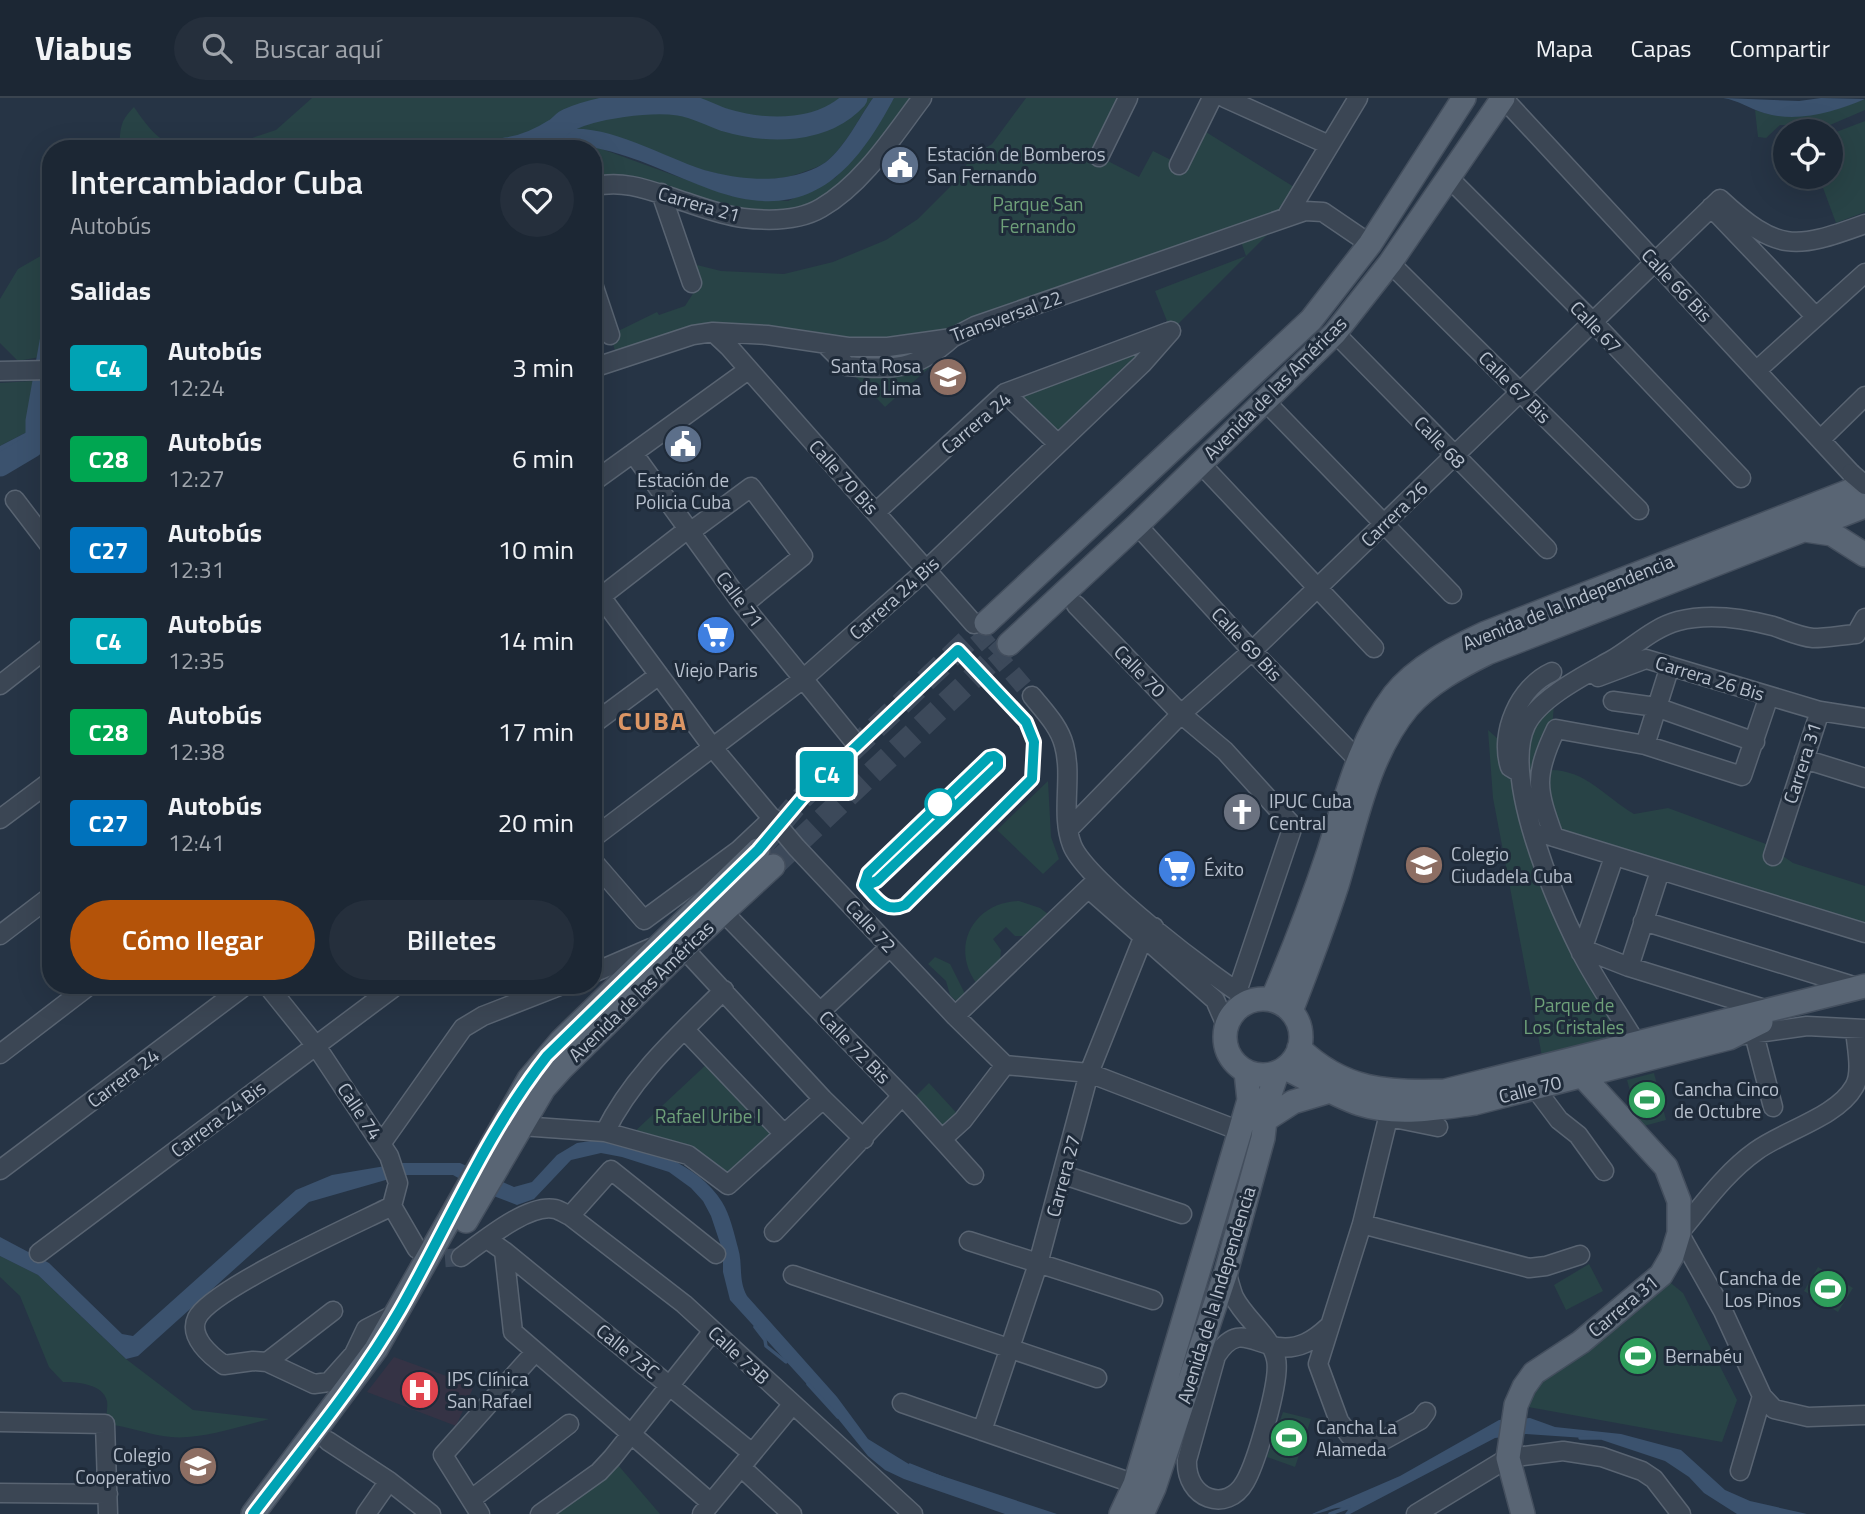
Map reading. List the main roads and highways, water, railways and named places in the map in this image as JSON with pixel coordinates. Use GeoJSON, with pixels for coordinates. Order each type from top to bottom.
{"type":"FeatureCollection","features":[{"type":"Feature","properties":{"kind":"main road","name":"Avenida de las Américas"},"geometry":{"type":"LineString","coordinates":[[980,624],[1311,320],[1370,244],[1464,98]]}},
{"type":"Feature","properties":{"kind":"main road","name":"Avenida de las Américas"},"geometry":{"type":"LineString","coordinates":[[1009,645],[1137,526],[1335,334],[1390,263],[1503,98]]}},
{"type":"Feature","properties":{"kind":"main road","name":"Avenida de la Independencia"},"geometry":{"type":"LineString","coordinates":[[1263,1001],[1303,929],[1371,731],[1395,694],[1422,670],[1458,645],[1860,481]]}},
{"type":"Feature","properties":{"kind":"main road","name":"Avenida de la Independencia"},"geometry":{"type":"LineString","coordinates":[[1263,1001],[1322,932],[1373,768],[1385,741],[1409,706],[1421,695],[1450,673],[1488,653],[1801,530],[1865,508]]}},
{"type":"Feature","properties":{"kind":"main road"},"geometry":{"type":"LineString","coordinates":[[1865,508],[1856,523],[1856,532],[1865,543]]}},
{"type":"Feature","properties":{"kind":"main road"},"geometry":{"type":"LineString","coordinates":[[1801,530],[1832,534],[1865,555]]}},
{"type":"Feature","properties":{"kind":"main road","name":"Avenida de las Américas"},"geometry":{"type":"LineString","coordinates":[[253,1514],[376,1349],[492,1158],[528,1079],[547,1056],[667,939],[766,858],[684,948],[576,1053],[544,1088],[521,1126],[492,1158]]}},
{"type":"Feature","properties":{"kind":"main road","name":"Calle 70"},"geometry":{"type":"LineString","coordinates":[[1281,1071],[1390,1114],[1475,1103],[1576,1068],[1636,1043],[1771,1012],[1861,987]]}},
{"type":"Feature","properties":{"kind":"main road"},"geometry":{"type":"LineString","coordinates":[[1263,1001],[1300,1029],[1299,1048],[1281,1071],[1259,1076],[1238,1067],[1224,1042],[1226,1024],[1232,1014],[1263,1001]]}},
{"type":"Feature","properties":{"kind":"main road","name":"Calle 70"},"geometry":{"type":"LineString","coordinates":[[1576,1068],[1745,1035],[1771,1012]]}},
{"type":"Feature","properties":{"kind":"main road","name":"Calle 70"},"geometry":{"type":"LineString","coordinates":[[1299,1048],[1336,1077],[1395,1093],[1526,1084]]}},
{"type":"Feature","properties":{"kind":"main road","name":"Carrera 31"},"geometry":{"type":"LineString","coordinates":[[1523,1514],[1508,1454],[1517,1405],[1524,1387],[1534,1373],[1581,1342],[1661,1275],[1672,1256],[1679,1233],[1679,1201],[1666,1167],[1576,1068]]}},
{"type":"Feature","properties":{"kind":"main road","name":"Avenida de la Independencia"},"geometry":{"type":"LineString","coordinates":[[1128,1513],[1154,1488],[1193,1401],[1265,1120],[1267,1103],[1281,1071]]}},
{"type":"Feature","properties":{"kind":"main road","name":"Avenida de la Independencia"},"geometry":{"type":"LineString","coordinates":[[1128,1513],[1249,1100],[1246,1072]]}},
{"type":"Feature","properties":{"kind":"main road"},"geometry":{"type":"LineString","coordinates":[[1265,1120],[1293,1102],[1330,1091]]}},
{"type":"Feature","properties":{"kind":"main road","name":"Avenida de las Américas"},"geometry":{"type":"LineString","coordinates":[[272,1514],[328,1441],[411,1320],[466,1204]]}},
{"type":"Feature","properties":{"kind":"water"},"geometry":{"type":"Polygon","coordinates":[[[873,98],[894,98],[878,126],[843,171],[800,197],[774,201],[745,199],[712,190],[640,161],[602,150],[602,140],[536,140],[567,129],[591,130],[616,136],[712,172],[768,179],[786,177],[817,167],[833,156],[873,98]]]}},
{"type":"Feature","properties":{"kind":"water"},"geometry":{"type":"Polygon","coordinates":[[[1723,98],[1799,101],[1821,98],[1865,99],[1829,112],[1789,117],[1764,113],[1723,98]]]}},
{"type":"Feature","properties":{"kind":"water"},"geometry":{"type":"Polygon","coordinates":[[[42,415],[42,438],[0,465],[0,446],[27,432],[42,415]]]}},
{"type":"Feature","properties":{"kind":"water"},"geometry":{"type":"Polygon","coordinates":[[[604,1139],[636,1146],[670,1159],[700,1177],[712,1189],[725,1207],[732,1224],[742,1284],[747,1296],[837,1397],[868,1439],[912,1466],[1057,1514],[1005,1514],[885,1470],[868,1456],[835,1415],[730,1300],[723,1272],[723,1252],[703,1201],[691,1188],[669,1172],[622,1157],[601,1153],[571,1160],[534,1199],[517,1205],[483,1192],[453,1175],[403,1175],[309,1202],[138,1356],[126,1359],[38,1275],[0,1256],[0,1237],[49,1263],[122,1334],[133,1336],[296,1190],[332,1175],[403,1163],[460,1163],[514,1187],[532,1182],[557,1155],[577,1143],[604,1139]]]}},
{"type":"Feature","properties":{"kind":"water"},"geometry":{"type":"Polygon","coordinates":[[[1530,1418],[1555,1427],[1621,1434],[1681,1450],[1725,1490],[1750,1501],[1807,1514],[1737,1514],[1704,1493],[1689,1477],[1665,1461],[1599,1439],[1526,1434],[1495,1438],[1350,1514],[1345,1514],[1348,1510],[1344,1508],[1335,1508],[1312,1514],[1400,1476],[1499,1420],[1530,1418]]]}},
{"type":"Feature","properties":{"kind":"waterway"},"geometry":{"type":"LineString","coordinates":[[535,140],[580,115],[623,106],[679,104],[725,120],[777,128],[812,124],[828,118],[843,110],[856,98]]}},
{"type":"Feature","properties":{"kind":"waterway"},"geometry":{"type":"LineString","coordinates":[[0,465],[32,446],[37,440],[42,393]]}},
{"type":"Feature","properties":{"kind":"waterway"},"geometry":{"type":"LineString","coordinates":[[755,1327],[765,1340],[766,1346],[786,1362]]}},
{"type":"Feature","properties":{"kind":"waterway"},"geometry":{"type":"LineString","coordinates":[[808,1384],[838,1417]]}},
{"type":"Feature","properties":{"kind":"waterway"},"geometry":{"type":"LineString","coordinates":[[1580,1438],[1600,1438]]}},
{"type":"Feature","properties":{"kind":"waterway"},"geometry":{"type":"LineString","coordinates":[[910,1465],[945,1479]]}},
{"type":"Feature","properties":{"kind":"waterway"},"geometry":{"type":"LineString","coordinates":[[1330,1514],[1349,1507]]}},
{"type":"Feature","properties":{"kind":"tunnel"},"geometry":{"type":"LineString","coordinates":[[758,850],[802,798],[986,623]]}},
{"type":"Feature","properties":{"kind":"tunnel"},"geometry":{"type":"LineString","coordinates":[[977,632],[1032,696]]}},
{"type":"Feature","properties":{"kind":"tunnel"},"geometry":{"type":"LineString","coordinates":[[773,866],[1009,644]]}},
{"type":"Feature","properties":{"kind":"tunnel"},"geometry":{"type":"LineString","coordinates":[[420,1251],[435,1259],[461,1257]]}},
{"type":"Feature","properties":{"kind":"place","name":"Estación de Bomberos San Fernando"},"geometry":{"type":"Point","coordinates":[900,165]}},
{"type":"Feature","properties":{"kind":"place","name":"Santa Rosa de Lima"},"geometry":{"type":"Point","coordinates":[948,377]}},
{"type":"Feature","properties":{"kind":"place","name":"Estación de Policia Cuba"},"geometry":{"type":"Point","coordinates":[683,444]}},
{"type":"Feature","properties":{"kind":"place","name":"Viejo Paris"},"geometry":{"type":"Point","coordinates":[716,635]}},
{"type":"Feature","properties":{"kind":"place","name":"IPUC Cuba Central"},"geometry":{"type":"Point","coordinates":[1242,812]}},
{"type":"Feature","properties":{"kind":"place","name":"Colegio Ciudadela Cuba"},"geometry":{"type":"Point","coordinates":[1424,865]}},
{"type":"Feature","properties":{"kind":"place","name":"Éxito"},"geometry":{"type":"Point","coordinates":[1177,869]}},
{"type":"Feature","properties":{"kind":"place","name":"Cancha Cinco de Octubre"},"geometry":{"type":"Point","coordinates":[1647,1100]}},
{"type":"Feature","properties":{"kind":"place","name":"Cancha de Los Pinos"},"geometry":{"type":"Point","coordinates":[1828,1289]}},
{"type":"Feature","properties":{"kind":"place","name":"Bernabéu"},"geometry":{"type":"Point","coordinates":[1638,1356]}},
{"type":"Feature","properties":{"kind":"place","name":"IPS Clínica San Rafael"},"geometry":{"type":"Point","coordinates":[420,1390]}},
{"type":"Feature","properties":{"kind":"place","name":"Cancha La Alameda"},"geometry":{"type":"Point","coordinates":[1289,1438]}},
{"type":"Feature","properties":{"kind":"place","name":"Colegio Cooperativo"},"geometry":{"type":"Point","coordinates":[198,1466]}},
{"type":"Feature","properties":{"kind":"district","name":"CUBA"},"geometry":{"type":"Point","coordinates":[653,721]}},
{"type":"Feature","properties":{"kind":"park label","name":"Parque San Fernando"},"geometry":{"type":"Point","coordinates":[1038,215]}},
{"type":"Feature","properties":{"kind":"park label","name":"Parque de Los Cristales"},"geometry":{"type":"Point","coordinates":[1574,1016]}},
{"type":"Feature","properties":{"kind":"park label","name":"Rafael Uribe I"},"geometry":{"type":"Point","coordinates":[708,1116]}}]}
